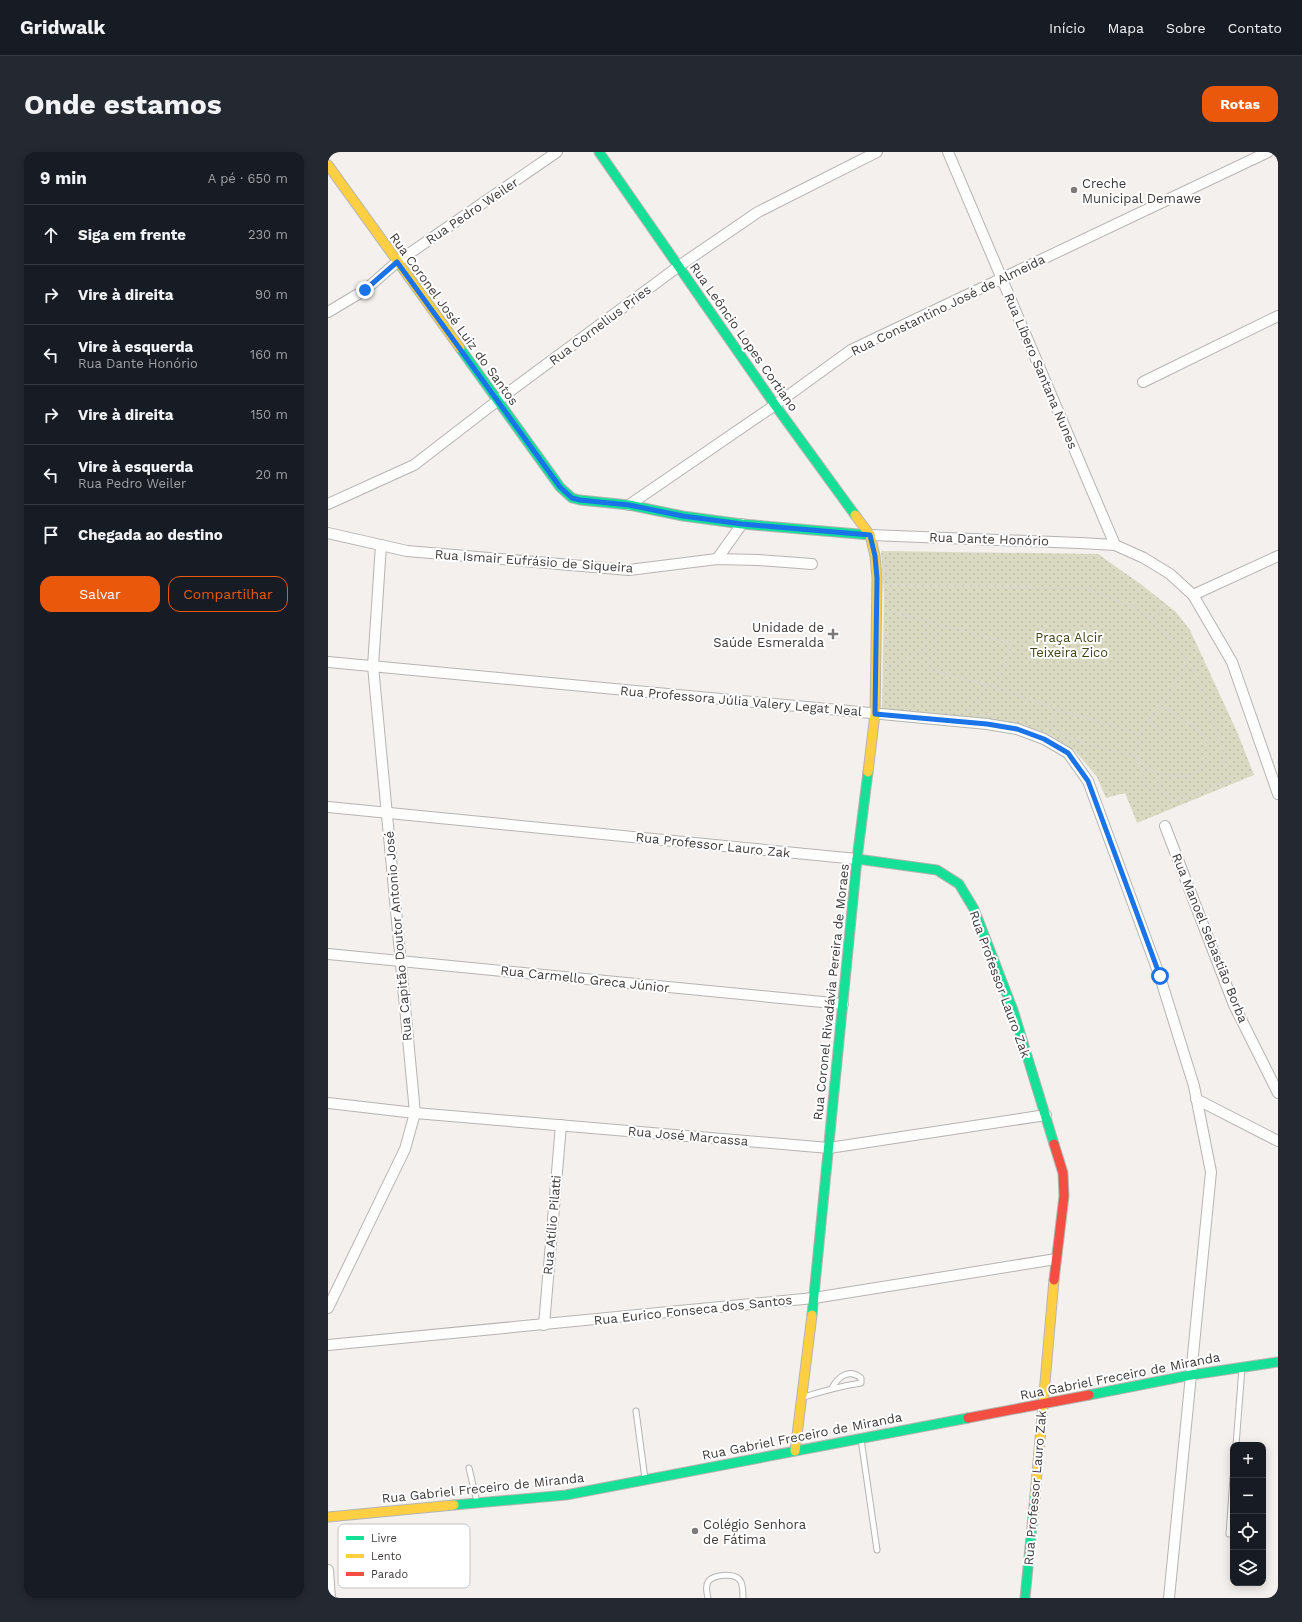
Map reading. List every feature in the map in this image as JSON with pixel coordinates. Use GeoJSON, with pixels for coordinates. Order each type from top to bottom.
{"type":"FeatureCollection","features":[{"type":"Feature","properties":{"kind":"street","name":"Rua Pedro Weiler"},"geometry":{"type":"LineString","coordinates":[[328,312],[365,290],[397,262],[557,152]]}},
{"type":"Feature","properties":{"kind":"street","name":"Rua Leôncio Lopes Cortiano"},"geometry":{"type":"LineString","coordinates":[[599,152],[775,404],[870,535]]}},
{"type":"Feature","properties":{"kind":"street","name":"Rua Cornelius Pries"},"geometry":{"type":"LineString","coordinates":[[328,504],[414,465],[497,401],[679,266],[758,212],[877,152]]}},
{"type":"Feature","properties":{"kind":"street","name":"Rua Líbero Santana Nunes"},"geometry":{"type":"LineString","coordinates":[[948,152],[1115,545]]}},
{"type":"Feature","properties":{"kind":"street","name":"Rua Constantino José de Almeida"},"geometry":{"type":"LineString","coordinates":[[629,505],[851,350],[1268,152]]}},
{"type":"Feature","properties":{"kind":"street","name":"Rua Coronel José Luiz do Santos"},"geometry":{"type":"LineString","coordinates":[[328,165],[560,487]]}},
{"type":"Feature","properties":{"kind":"street"},"geometry":{"type":"LineString","coordinates":[[1144,382],[1278,316]]}},
{"type":"Feature","properties":{"kind":"street","name":"Rua Dante Honório"},"geometry":{"type":"LineString","coordinates":[[560,487],[572,498],[580,500],[629,505],[740,528],[870,535],[1080,542],[1115,545],[1144,558],[1170,574],[1193,595],[1232,662],[1278,794]]}},
{"type":"Feature","properties":{"kind":"street"},"geometry":{"type":"LineString","coordinates":[[717,559],[740,528]]}},
{"type":"Feature","properties":{"kind":"street","name":"Rua Ismair Eufrásio de Siqueira"},"geometry":{"type":"LineString","coordinates":[[328,532],[407,551],[630,570],[717,559],[812,564]]}},
{"type":"Feature","properties":{"kind":"street","name":"Rua Coronel Rivadávia Pereira de Moraes"},"geometry":{"type":"LineString","coordinates":[[795,1451],[814,1298],[857,859],[875,714],[877,578],[875,556],[870,535]]}},
{"type":"Feature","properties":{"kind":"street","name":"Rua Capitão Doutor Antonio José"},"geometry":{"type":"LineString","coordinates":[[328,1308],[405,1149],[414,1113],[373,666],[381,545]]}},
{"type":"Feature","properties":{"kind":"street"},"geometry":{"type":"LineString","coordinates":[[1193,595],[1278,556]]}},
{"type":"Feature","properties":{"kind":"street","name":"Rua Professora Júlia Valery Legat Neal"},"geometry":{"type":"LineString","coordinates":[[328,662],[987,724],[1017,729],[1044,739],[1068,753],[1088,781],[1091,788],[1160,976],[1194,1086],[1211,1172],[1170,1598]]}},
{"type":"Feature","properties":{"kind":"street","name":"Rua Professor Lauro Zak"},"geometry":{"type":"LineString","coordinates":[[328,807],[857,859],[937,870],[959,884],[974,909],[1013,1010],[1063,1173],[1064,1196],[1056,1260],[1025,1598]]}},
{"type":"Feature","properties":{"kind":"street","name":"Rua Manoel Sebastião Borba"},"geometry":{"type":"LineString","coordinates":[[1165,826],[1234,1005],[1278,1093]]}},
{"type":"Feature","properties":{"kind":"street","name":"Rua Carmello Greca Júnior"},"geometry":{"type":"LineString","coordinates":[[328,954],[843,1004]]}},
{"type":"Feature","properties":{"kind":"street"},"geometry":{"type":"LineString","coordinates":[[1196,1099],[1278,1141]]}},
{"type":"Feature","properties":{"kind":"street","name":"Rua José Marcassa"},"geometry":{"type":"LineString","coordinates":[[328,1103],[414,1113],[829,1148],[1046,1115]]}},
{"type":"Feature","properties":{"kind":"street","name":"Rua Atílio Pilatti"},"geometry":{"type":"LineString","coordinates":[[544,1325],[560,1125]]}},
{"type":"Feature","properties":{"kind":"street","name":"Rua Eurico Fonseca dos Santos"},"geometry":{"type":"LineString","coordinates":[[328,1345],[814,1298],[1056,1260]]}},
{"type":"Feature","properties":{"kind":"street","name":"Rua Gabriel Freceiro de Miranda"},"geometry":{"type":"LineString","coordinates":[[328,1517],[566,1495],[1191,1375],[1242,1366],[1278,1362]]}},
{"type":"Feature","properties":{"kind":"street"},"geometry":{"type":"LineString","coordinates":[[328,1570],[330,1598]]}},
{"type":"Feature","properties":{"kind":"lane"},"geometry":{"type":"LineString","coordinates":[[1236,1442],[1242,1366]]}},
{"type":"Feature","properties":{"kind":"lane"},"geometry":{"type":"LineString","coordinates":[[802,1397],[832,1388],[861,1383],[861,1378],[857,1374],[849,1374],[836,1380],[832,1388]]}},
{"type":"Feature","properties":{"kind":"lane"},"geometry":{"type":"LineString","coordinates":[[636,1411],[645,1479]]}},
{"type":"Feature","properties":{"kind":"lane"},"geometry":{"type":"LineString","coordinates":[[861,1438],[877,1550]]}},
{"type":"Feature","properties":{"kind":"lane"},"geometry":{"type":"LineString","coordinates":[[469,1468],[478,1503]]}},
{"type":"Feature","properties":{"kind":"lane"},"geometry":{"type":"LineString","coordinates":[[1228,1534],[1230,1512]]}},
{"type":"Feature","properties":{"kind":"lane"},"geometry":{"type":"LineString","coordinates":[[708,1598],[706,1586],[708,1580],[732,1575],[738,1577],[742,1583],[743,1598]]}},
{"type":"Feature","properties":{"kind":"path"},"geometry":{"type":"LineString","coordinates":[[884,585],[1086,588],[1134,607],[1151,619],[1173,642],[1187,660],[1198,679],[1218,736],[1231,780],[1176,802],[1168,796],[1165,796],[1155,772]]}},
{"type":"Feature","properties":{"kind":"path"},"geometry":{"type":"LineString","coordinates":[[1151,619],[1166,605]]}},
{"type":"Feature","properties":{"kind":"path"},"geometry":{"type":"LineString","coordinates":[[884,609],[1011,643],[997,688]]}},
{"type":"Feature","properties":{"kind":"path"},"geometry":{"type":"LineString","coordinates":[[925,620],[929,670]]}},
{"type":"Feature","properties":{"kind":"path"},"geometry":{"type":"LineString","coordinates":[[929,670],[940,625]]}},
{"type":"Feature","properties":{"kind":"path"},"geometry":{"type":"LineString","coordinates":[[883,671],[927,647]]}},
{"type":"Feature","properties":{"kind":"path"},"geometry":{"type":"LineString","coordinates":[[1148,788],[1136,756],[1140,734],[1162,706],[1176,683],[1187,660]]}},
{"type":"Feature","properties":{"kind":"path"},"geometry":{"type":"LineString","coordinates":[[929,670],[997,688],[1057,709],[1140,734]]}},
{"type":"Feature","properties":{"kind":"path"},"geometry":{"type":"LineString","coordinates":[[962,717],[977,702],[985,685]]}},
{"type":"Feature","properties":{"kind":"path"},"geometry":{"type":"LineString","coordinates":[[1057,709],[1050,728],[1083,743],[1136,756],[1155,772],[1174,777],[1195,773],[1205,765],[1208,751],[1205,739],[1199,732],[1162,706]]}},
{"type":"Feature","properties":{"kind":"path"},"geometry":{"type":"LineString","coordinates":[[1150,721],[1163,737]]}},
{"type":"Feature","properties":{"kind":"green space","name":"Praça Alcir Teixeira Zico"},"geometry":{"type":"Polygon","coordinates":[[[881,551],[1098,554],[1142,585],[1176,612],[1190,630],[1238,734],[1254,775],[1137,823],[1125,793],[1106,798],[1097,777],[1074,750],[1050,735],[1021,724],[882,709],[884,594],[881,551]]]}},
{"type":"Feature","properties":{"kind":"traffic: fast"},"geometry":{"type":"LineString","coordinates":[[599,152],[775,405],[855,515]]}},
{"type":"Feature","properties":{"kind":"traffic: fast"},"geometry":{"type":"LineString","coordinates":[[460,348],[560,487],[572,498],[629,505],[683,516],[742,524],[870,535]]}},
{"type":"Feature","properties":{"kind":"traffic: fast"},"geometry":{"type":"LineString","coordinates":[[812,1315],[857,859],[868,772]]}},
{"type":"Feature","properties":{"kind":"traffic: fast"},"geometry":{"type":"LineString","coordinates":[[857,859],[937,870],[959,884],[974,909],[1013,1010],[1054,1144]]}},
{"type":"Feature","properties":{"kind":"traffic: fast"},"geometry":{"type":"LineString","coordinates":[[1089,1395],[1191,1375],[1278,1362]]}},
{"type":"Feature","properties":{"kind":"traffic: fast"},"geometry":{"type":"LineString","coordinates":[[454,1505],[566,1495],[968,1418]]}},
{"type":"Feature","properties":{"kind":"traffic: fast"},"geometry":{"type":"LineString","coordinates":[[1025,1598],[1035,1496]]}},
{"type":"Feature","properties":{"kind":"traffic: slow"},"geometry":{"type":"LineString","coordinates":[[328,165],[460,348]]}},
{"type":"Feature","properties":{"kind":"traffic: slow"},"geometry":{"type":"LineString","coordinates":[[855,515],[870,535],[875,556],[877,578],[875,714],[868,772]]}},
{"type":"Feature","properties":{"kind":"traffic: slow"},"geometry":{"type":"LineString","coordinates":[[1035,1496],[1054,1280]]}},
{"type":"Feature","properties":{"kind":"traffic: slow"},"geometry":{"type":"LineString","coordinates":[[795,1451],[812,1315]]}},
{"type":"Feature","properties":{"kind":"traffic: slow"},"geometry":{"type":"LineString","coordinates":[[328,1517],[454,1505]]}},
{"type":"Feature","properties":{"kind":"traffic: jam"},"geometry":{"type":"LineString","coordinates":[[1054,1144],[1063,1173],[1064,1196],[1054,1280]]}},
{"type":"Feature","properties":{"kind":"traffic: jam"},"geometry":{"type":"LineString","coordinates":[[968,1418],[1089,1395]]}},
{"type":"Feature","properties":{"kind":"place","name":"Creche Municipal Demawe"},"geometry":{"type":"Point","coordinates":[1074,190]}},
{"type":"Feature","properties":{"kind":"place","name":"Unidade de Saúde Esmeralda"},"geometry":{"type":"Point","coordinates":[833,634]}},
{"type":"Feature","properties":{"kind":"place","name":"Colégio Senhora de Fátima"},"geometry":{"type":"Point","coordinates":[695,1531]}},
{"type":"Feature","properties":{"kind":"route"},"geometry":{"type":"LineString","coordinates":[[365,290],[397,262],[560,487],[572,498],[629,505],[706,520],[870,535],[875,556],[877,578],[875,714],[987,724],[1017,729],[1044,739],[1068,753],[1088,781],[1160,976]]}}]}
